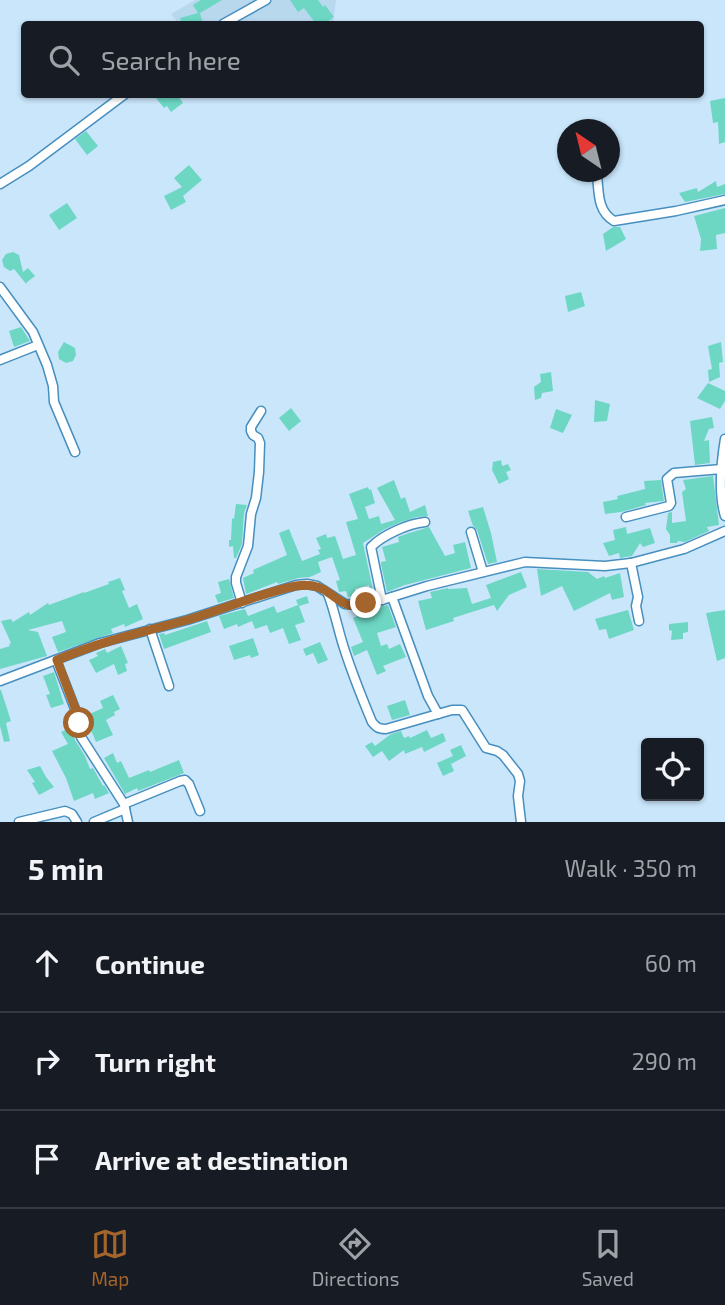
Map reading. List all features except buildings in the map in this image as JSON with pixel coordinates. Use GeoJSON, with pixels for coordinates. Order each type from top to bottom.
{"type":"FeatureCollection","features":[{"type":"Feature","properties":{"kind":"street"},"geometry":{"type":"LineString","coordinates":[[228,21],[266,0]]}},
{"type":"Feature","properties":{"kind":"street"},"geometry":{"type":"LineString","coordinates":[[0,184],[29,166],[120,98]]}},
{"type":"Feature","properties":{"kind":"street"},"geometry":{"type":"LineString","coordinates":[[598,182],[602,210],[614,221],[725,200]]}},
{"type":"Feature","properties":{"kind":"street"},"geometry":{"type":"LineString","coordinates":[[0,286],[33,332],[47,365],[54,402],[75,452]]}},
{"type":"Feature","properties":{"kind":"street"},"geometry":{"type":"LineString","coordinates":[[0,360],[38,345]]}},
{"type":"Feature","properties":{"kind":"street"},"geometry":{"type":"LineString","coordinates":[[242,603],[236,577],[248,546],[251,514],[256,498],[260,443],[251,431],[261,411]]}},
{"type":"Feature","properties":{"kind":"street"},"geometry":{"type":"LineString","coordinates":[[725,439],[722,469],[722,507],[725,516]]}},
{"type":"Feature","properties":{"kind":"street"},"geometry":{"type":"LineString","coordinates":[[626,517],[669,506],[671,498],[667,479],[674,473],[722,469]]}},
{"type":"Feature","properties":{"kind":"street"},"geometry":{"type":"LineString","coordinates":[[382,600],[372,544],[407,527],[425,522]]}},
{"type":"Feature","properties":{"kind":"street"},"geometry":{"type":"LineString","coordinates":[[0,681],[100,643],[187,620],[296,586],[317,586],[350,605],[382,600],[525,562],[605,566],[631,563],[684,549],[725,531]]}},
{"type":"Feature","properties":{"kind":"street"},"geometry":{"type":"LineString","coordinates":[[471,532],[483,572]]}},
{"type":"Feature","properties":{"kind":"street"},"geometry":{"type":"LineString","coordinates":[[631,563],[638,597],[636,606],[639,621]]}},
{"type":"Feature","properties":{"kind":"street"},"geometry":{"type":"LineString","coordinates":[[327,591],[341,641],[372,722],[379,729],[386,729],[452,710],[462,710],[486,748],[503,755],[518,774],[521,822]]}},
{"type":"Feature","properties":{"kind":"street"},"geometry":{"type":"LineString","coordinates":[[393,597],[428,696],[438,714]]}},
{"type":"Feature","properties":{"kind":"street"},"geometry":{"type":"LineString","coordinates":[[150,629],[169,686]]}},
{"type":"Feature","properties":{"kind":"street"},"geometry":{"type":"LineString","coordinates":[[57,660],[77,713],[81,737],[125,807],[128,822]]}},
{"type":"Feature","properties":{"kind":"street"},"geometry":{"type":"LineString","coordinates":[[94,822],[185,780],[200,811]]}},
{"type":"Feature","properties":{"kind":"street"},"geometry":{"type":"LineString","coordinates":[[19,822],[65,810],[72,814],[77,822]]}},
{"type":"Feature","properties":{"kind":"shaded area"},"geometry":{"type":"Polygon","coordinates":[[[195,0],[260,0],[227,21],[177,21],[171,14],[195,0]]]}},
{"type":"Feature","properties":{"kind":"shaded area"},"geometry":{"type":"Polygon","coordinates":[[[271,0],[336,0],[333,21],[237,21],[271,0]]]}},
{"type":"Feature","properties":{"kind":"route"},"geometry":{"type":"LineString","coordinates":[[79,723],[57,660],[70,654],[285,588],[307,584],[327,591],[345,604],[366,603]]}}]}
